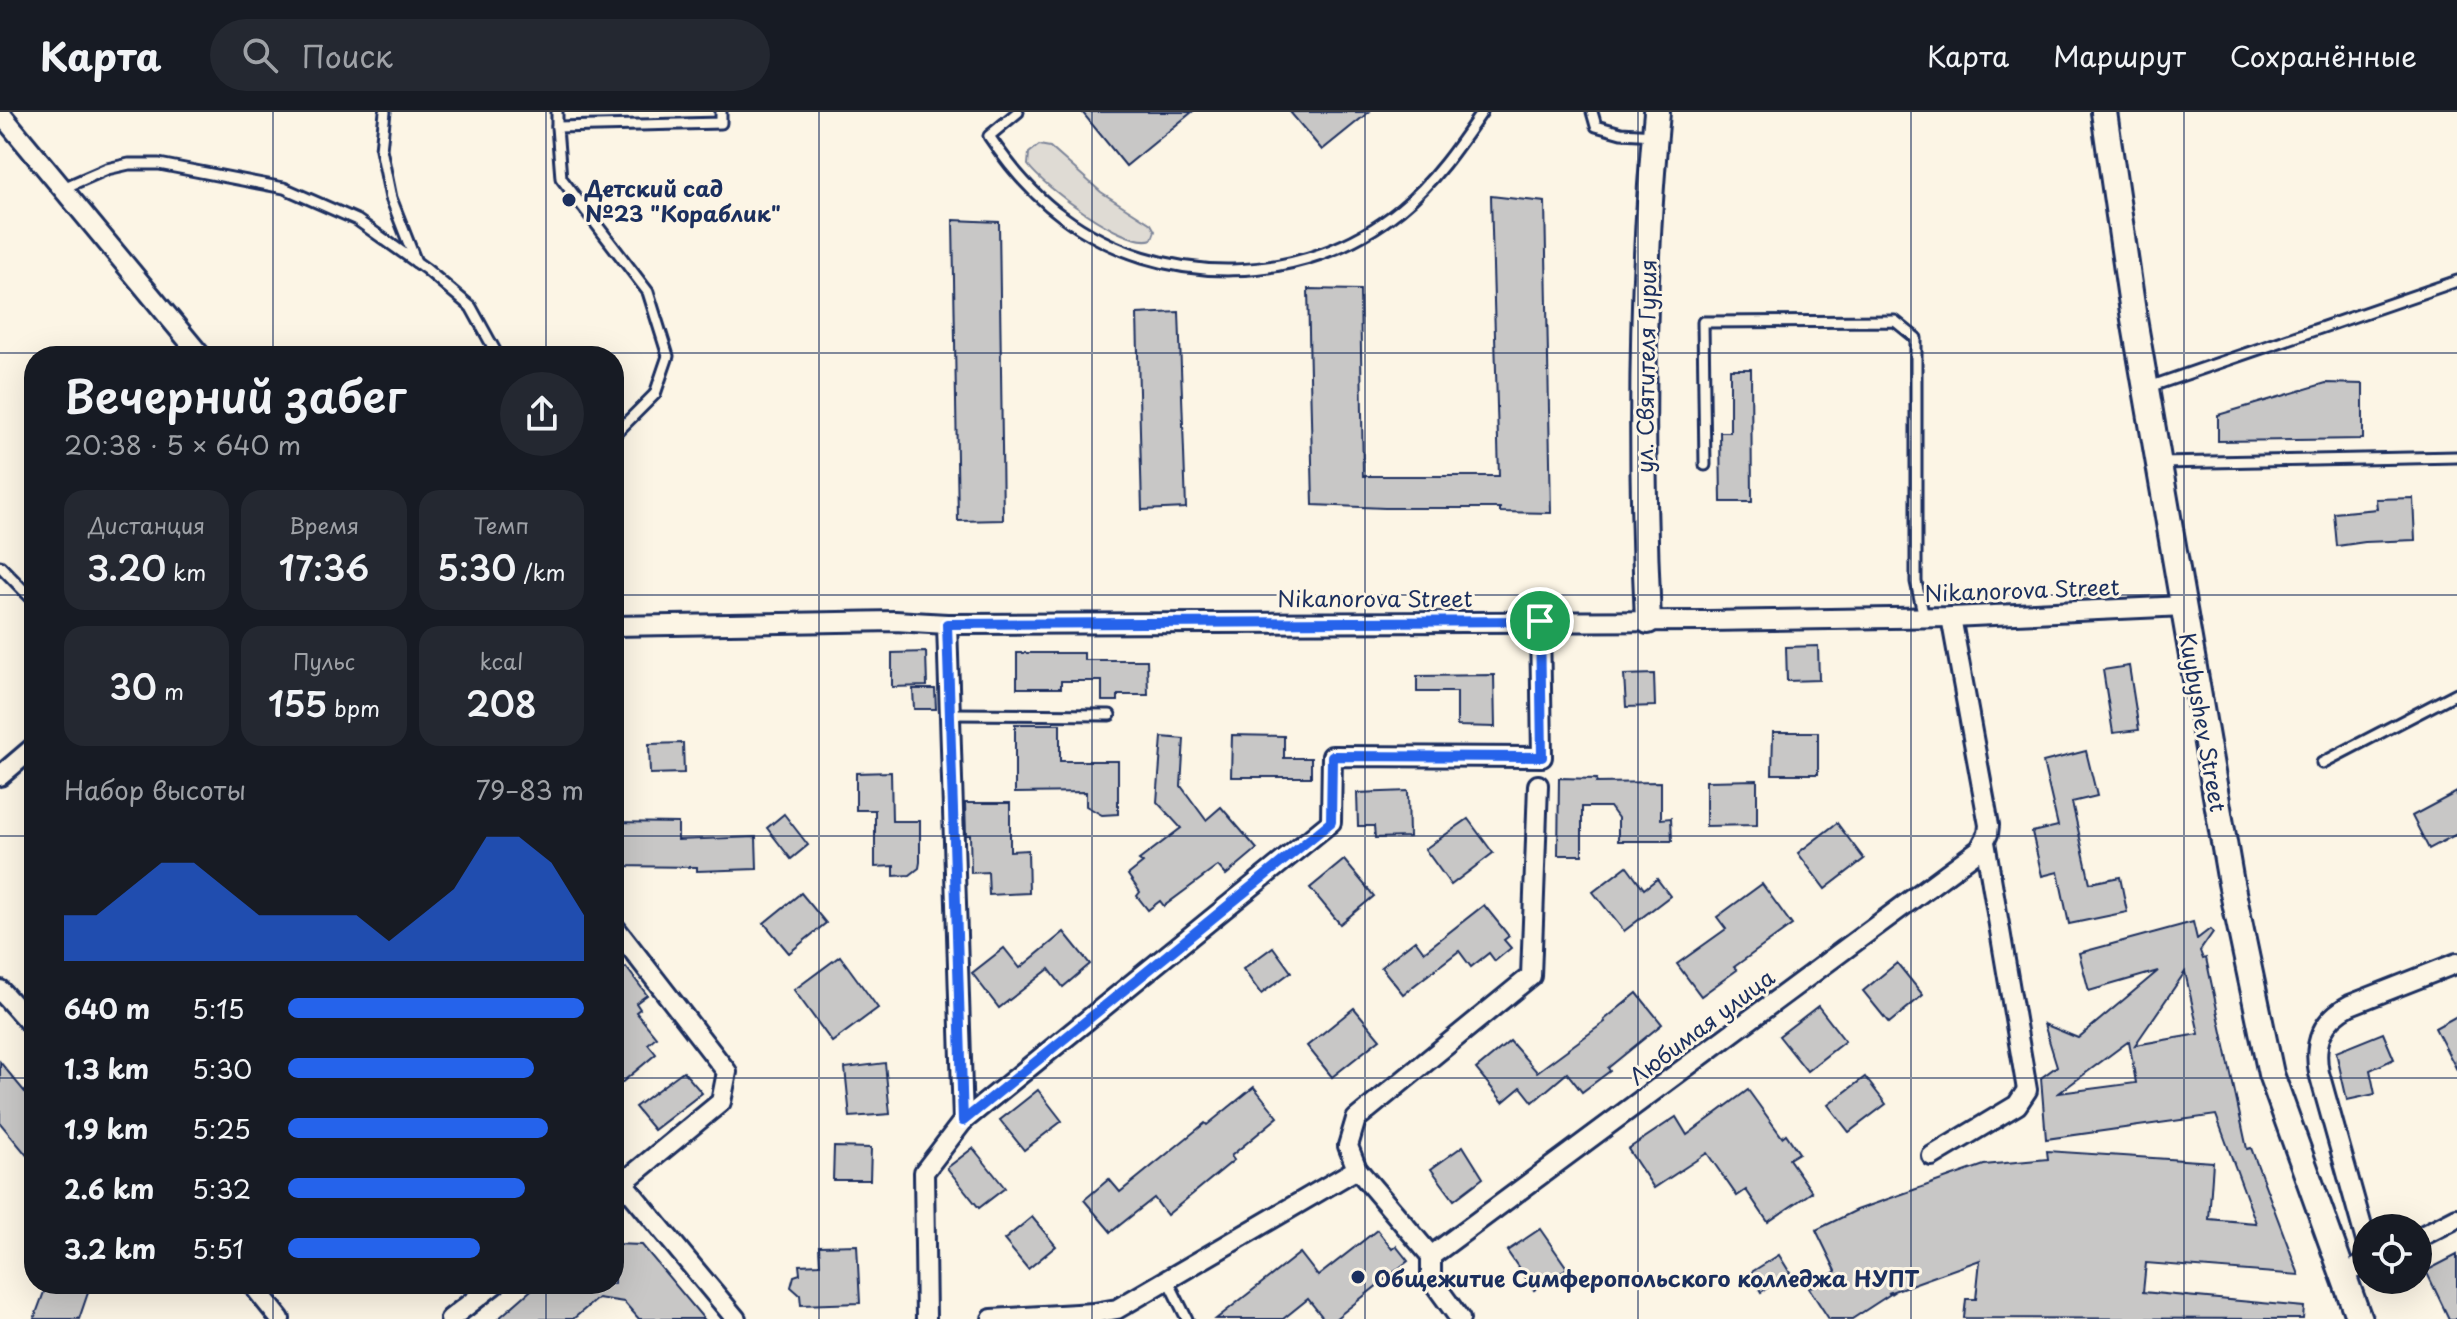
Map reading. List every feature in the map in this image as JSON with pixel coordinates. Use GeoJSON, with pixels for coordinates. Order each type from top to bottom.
{"type":"FeatureCollection","features":[{"type":"Feature","properties":{"kind":"main road","name":"Kuybyshev Street"},"geometry":{"type":"LineString","coordinates":[[2104,112],[2146,388],[2231,883],[2271,1074],[2359,1319]]}},
{"type":"Feature","properties":{"kind":"main road","name":"ул. Святителя Гурия"},"geometry":{"type":"LineString","coordinates":[[1648,621],[1643,385],[1648,210],[1656,124]]}},
{"type":"Feature","properties":{"kind":"street"},"geometry":{"type":"LineString","coordinates":[[0,113],[193,346]]}},
{"type":"Feature","properties":{"kind":"street","name":"Nikanorova Street"},"geometry":{"type":"LineString","coordinates":[[624,626],[895,621],[947,624],[1648,621],[1951,617],[2184,606]]}},
{"type":"Feature","properties":{"kind":"street"},"geometry":{"type":"LineString","coordinates":[[1932,1156],[2017,1105],[2027,1090],[1951,617]]}},
{"type":"Feature","properties":{"kind":"street"},"geometry":{"type":"LineString","coordinates":[[926,1319],[924,1172],[963,1121],[1331,822],[1332,756],[1542,757],[1540,621]]}},
{"type":"Feature","properties":{"kind":"street"},"geometry":{"type":"LineString","coordinates":[[947,624],[963,1121]]}},
{"type":"Feature","properties":{"kind":"street"},"geometry":{"type":"LineString","coordinates":[[0,776],[24,756]]}},
{"type":"Feature","properties":{"kind":"street"},"geometry":{"type":"LineString","coordinates":[[1460,1319],[1431,1279],[1431,1256],[1357,1169],[1348,1146],[1356,1119],[1531,976],[1538,785]]}},
{"type":"Feature","properties":{"kind":"street","name":"Любимая улица"},"geometry":{"type":"LineString","coordinates":[[1431,1256],[1967,858],[1987,834]]}},
{"type":"Feature","properties":{"kind":"street"},"geometry":{"type":"LineString","coordinates":[[624,939],[727,1072],[721,1102],[624,1182]]}},
{"type":"Feature","properties":{"kind":"street"},"geometry":{"type":"LineString","coordinates":[[2358,1214],[2319,1073],[2316,1057],[2318,1040],[2325,1025],[2342,1009],[2457,963]]}},
{"type":"Feature","properties":{"kind":"street"},"geometry":{"type":"LineString","coordinates":[[0,990],[24,1017]]}},
{"type":"Feature","properties":{"kind":"street"},"geometry":{"type":"LineString","coordinates":[[992,1319],[1117,1309],[1357,1169]]}},
{"type":"Feature","properties":{"kind":"street"},"geometry":{"type":"LineString","coordinates":[[624,1192],[736,1319]]}},
{"type":"Feature","properties":{"kind":"street"},"geometry":{"type":"LineString","coordinates":[[2432,1231],[2457,1218]]}},
{"type":"Feature","properties":{"kind":"street"},"geometry":{"type":"LineString","coordinates":[[2342,1275],[2352,1270]]}},
{"type":"Feature","properties":{"kind":"street"},"geometry":{"type":"LineString","coordinates":[[260,1294],[280,1319]]}},
{"type":"Feature","properties":{"kind":"street"},"geometry":{"type":"LineString","coordinates":[[450,1319],[482,1294]]}},
{"type":"Feature","properties":{"kind":"lane"},"geometry":{"type":"LineString","coordinates":[[385,112],[381,149],[383,162],[391,198],[416,262]]}},
{"type":"Feature","properties":{"kind":"lane"},"geometry":{"type":"LineString","coordinates":[[557,112],[561,178],[648,292],[668,356],[655,394],[624,425]]}},
{"type":"Feature","properties":{"kind":"lane"},"geometry":{"type":"LineString","coordinates":[[557,127],[721,123],[721,112]]}},
{"type":"Feature","properties":{"kind":"lane"},"geometry":{"type":"LineString","coordinates":[[1018,112],[989,136],[1022,180],[1062,217],[1110,245],[1135,255],[1175,265],[1244,270],[1299,261],[1326,252],[1376,227],[1410,202],[1440,172],[1482,112]]}},
{"type":"Feature","properties":{"kind":"lane"},"geometry":{"type":"LineString","coordinates":[[1592,112],[1596,126],[1621,133],[1656,124]]}},
{"type":"Feature","properties":{"kind":"lane"},"geometry":{"type":"LineString","coordinates":[[61,189],[107,169],[129,164],[159,164],[284,188],[357,220],[416,262],[471,307],[492,346]]}},
{"type":"Feature","properties":{"kind":"lane"},"geometry":{"type":"LineString","coordinates":[[2146,388],[2457,281]]}},
{"type":"Feature","properties":{"kind":"lane"},"geometry":{"type":"LineString","coordinates":[[1705,465],[1703,322],[1895,321],[1916,338],[1916,582],[1924,617]]}},
{"type":"Feature","properties":{"kind":"lane"},"geometry":{"type":"LineString","coordinates":[[2159,464],[2457,457]]}},
{"type":"Feature","properties":{"kind":"lane"},"geometry":{"type":"LineString","coordinates":[[0,566],[24,591]]}},
{"type":"Feature","properties":{"kind":"lane"},"geometry":{"type":"LineString","coordinates":[[2322,763],[2457,693]]}},
{"type":"Feature","properties":{"kind":"lane"},"geometry":{"type":"LineString","coordinates":[[950,714],[1110,715]]}},
{"type":"Feature","properties":{"kind":"lane"},"geometry":{"type":"LineString","coordinates":[[1167,1279],[1187,1319]]}},
{"type":"Feature","properties":{"kind":"shaded area"},"geometry":{"type":"Polygon","coordinates":[[[1039,145],[1050,147],[1101,192],[1151,224],[1155,231],[1152,239],[1140,240],[1106,226],[1050,187],[1028,165],[1029,153],[1039,145]]]}},
{"type":"Feature","properties":{"kind":"building"},"geometry":{"type":"Polygon","coordinates":[[[1082,112],[1192,112],[1126,166],[1082,112]]]}},
{"type":"Feature","properties":{"kind":"building"},"geometry":{"type":"Polygon","coordinates":[[[1290,112],[1369,112],[1322,150],[1290,112]]]}},
{"type":"Feature","properties":{"kind":"building"},"geometry":{"type":"Polygon","coordinates":[[[1491,196],[1545,202],[1551,513],[1500,512],[1500,508],[1313,505],[1308,289],[1360,290],[1363,476],[1499,476],[1491,196]]]}},
{"type":"Feature","properties":{"kind":"building"},"geometry":{"type":"Polygon","coordinates":[[[953,220],[999,222],[1003,520],[958,521],[953,220]]]}},
{"type":"Feature","properties":{"kind":"building"},"geometry":{"type":"Polygon","coordinates":[[[1179,312],[1186,508],[1142,510],[1137,314],[1179,312]]]}},
{"type":"Feature","properties":{"kind":"building"},"geometry":{"type":"Polygon","coordinates":[[[1730,369],[1751,369],[1752,502],[1721,502],[1720,432],[1730,432],[1730,369]]]}},
{"type":"Feature","properties":{"kind":"building"},"geometry":{"type":"Polygon","coordinates":[[[2326,383],[2363,384],[2363,439],[2218,441],[2218,415],[2326,383]]]}},
{"type":"Feature","properties":{"kind":"building"},"geometry":{"type":"Polygon","coordinates":[[[2413,498],[2415,540],[2337,546],[2334,513],[2377,509],[2376,499],[2413,498]]]}},
{"type":"Feature","properties":{"kind":"building"},"geometry":{"type":"Polygon","coordinates":[[[1818,646],[1819,680],[1787,681],[1786,647],[1818,646]]]}},
{"type":"Feature","properties":{"kind":"building"},"geometry":{"type":"Polygon","coordinates":[[[926,652],[927,686],[892,687],[892,653],[926,652]]]}},
{"type":"Feature","properties":{"kind":"building"},"geometry":{"type":"Polygon","coordinates":[[[1017,653],[1084,653],[1084,660],[1147,660],[1148,695],[1118,695],[1118,701],[1102,701],[1102,681],[1061,681],[1061,688],[1017,688],[1017,653]]]}},
{"type":"Feature","properties":{"kind":"building"},"geometry":{"type":"Polygon","coordinates":[[[2129,666],[2139,730],[2113,733],[2103,670],[2129,666]]]}},
{"type":"Feature","properties":{"kind":"building"},"geometry":{"type":"Polygon","coordinates":[[[1654,674],[1655,706],[1626,707],[1624,675],[1654,674]]]}},
{"type":"Feature","properties":{"kind":"building"},"geometry":{"type":"Polygon","coordinates":[[[1494,675],[1495,727],[1457,726],[1457,692],[1417,692],[1417,676],[1494,675]]]}},
{"type":"Feature","properties":{"kind":"building"},"geometry":{"type":"Polygon","coordinates":[[[913,689],[935,689],[936,709],[914,709],[913,689]]]}},
{"type":"Feature","properties":{"kind":"building"},"geometry":{"type":"Polygon","coordinates":[[[1015,724],[1060,724],[1060,761],[1118,761],[1118,814],[1102,815],[1086,806],[1086,792],[1015,793],[1015,724]]]}},
{"type":"Feature","properties":{"kind":"building"},"geometry":{"type":"Polygon","coordinates":[[[1773,732],[1818,732],[1818,774],[1772,774],[1773,732]]]}},
{"type":"Feature","properties":{"kind":"building"},"geometry":{"type":"Polygon","coordinates":[[[1232,735],[1284,736],[1284,758],[1311,758],[1311,777],[1231,777],[1232,735]]]}},
{"type":"Feature","properties":{"kind":"building"},"geometry":{"type":"Polygon","coordinates":[[[1162,737],[1184,739],[1181,786],[1206,820],[1221,807],[1257,849],[1226,875],[1218,866],[1164,906],[1160,901],[1148,910],[1137,896],[1140,892],[1128,875],[1143,863],[1139,860],[1181,828],[1157,802],[1162,737]]]}},
{"type":"Feature","properties":{"kind":"building"},"geometry":{"type":"Polygon","coordinates":[[[683,743],[684,773],[650,774],[649,744],[683,743]]]}},
{"type":"Feature","properties":{"kind":"building"},"geometry":{"type":"Polygon","coordinates":[[[2086,751],[2097,796],[2072,802],[2090,883],[2120,877],[2127,912],[2069,924],[2058,872],[2042,876],[2032,832],[2058,826],[2043,762],[2086,751]]]}},
{"type":"Feature","properties":{"kind":"building"},"geometry":{"type":"Polygon","coordinates":[[[891,772],[892,821],[920,821],[919,868],[910,875],[894,876],[894,866],[875,867],[875,810],[856,810],[856,773],[891,772]]]}},
{"type":"Feature","properties":{"kind":"building"},"geometry":{"type":"Polygon","coordinates":[[[1559,778],[1597,779],[1596,783],[1661,782],[1661,819],[1671,818],[1672,841],[1618,841],[1618,818],[1610,807],[1582,807],[1582,855],[1558,855],[1559,778]]]}},
{"type":"Feature","properties":{"kind":"building"},"geometry":{"type":"Polygon","coordinates":[[[1757,780],[1757,825],[1706,826],[1706,781],[1757,780]]]}},
{"type":"Feature","properties":{"kind":"building"},"geometry":{"type":"Polygon","coordinates":[[[1408,791],[1409,837],[1375,838],[1374,826],[1358,826],[1357,793],[1408,791]]]}},
{"type":"Feature","properties":{"kind":"building"},"geometry":{"type":"Polygon","coordinates":[[[2457,792],[2457,834],[2429,849],[2412,816],[2457,792]]]}},
{"type":"Feature","properties":{"kind":"building"},"geometry":{"type":"Polygon","coordinates":[[[965,803],[1010,803],[1010,851],[1028,850],[1029,893],[989,895],[988,872],[971,873],[965,803]]]}},
{"type":"Feature","properties":{"kind":"building"},"geometry":{"type":"Polygon","coordinates":[[[784,814],[808,845],[791,859],[767,828],[784,814]]]}},
{"type":"Feature","properties":{"kind":"building"},"geometry":{"type":"Polygon","coordinates":[[[1468,819],[1493,853],[1451,885],[1425,849],[1468,819]]]}},
{"type":"Feature","properties":{"kind":"building"},"geometry":{"type":"Polygon","coordinates":[[[624,822],[678,823],[678,840],[756,837],[757,869],[697,871],[697,867],[624,866],[624,822]]]}},
{"type":"Feature","properties":{"kind":"building"},"geometry":{"type":"Polygon","coordinates":[[[1837,823],[1864,859],[1825,889],[1798,853],[1837,823]]]}},
{"type":"Feature","properties":{"kind":"building"},"geometry":{"type":"Polygon","coordinates":[[[1344,860],[1374,896],[1340,924],[1310,888],[1344,860]]]}},
{"type":"Feature","properties":{"kind":"building"},"geometry":{"type":"Polygon","coordinates":[[[1627,866],[1644,889],[1657,879],[1670,896],[1624,931],[1593,892],[1627,866]]]}},
{"type":"Feature","properties":{"kind":"building"},"geometry":{"type":"Polygon","coordinates":[[[1762,884],[1792,925],[1734,967],[1737,970],[1701,996],[1677,964],[1726,929],[1717,917],[1762,884]]]}},
{"type":"Feature","properties":{"kind":"building"},"geometry":{"type":"Polygon","coordinates":[[[801,893],[826,923],[789,953],[764,923],[801,893]]]}},
{"type":"Feature","properties":{"kind":"building"},"geometry":{"type":"Polygon","coordinates":[[[1484,905],[1509,936],[1504,940],[1511,948],[1495,961],[1489,953],[1471,967],[1459,951],[1403,994],[1381,967],[1415,940],[1424,952],[1484,905]]]}},
{"type":"Feature","properties":{"kind":"building"},"geometry":{"type":"Polygon","coordinates":[[[2193,922],[2197,939],[2210,929],[2213,932],[2200,951],[2203,959],[2206,958],[2247,1149],[2251,1148],[2299,1275],[2146,1263],[2143,1292],[2304,1307],[2303,1319],[1964,1318],[1966,1299],[1976,1299],[1980,1260],[1888,1293],[1892,1293],[1852,1319],[1829,1319],[1809,1288],[1836,1271],[1816,1230],[1857,1210],[1984,1165],[2048,1159],[2047,1151],[2213,1162],[2209,1219],[2256,1223],[2216,1115],[2046,1139],[2041,1078],[2057,1066],[2044,1024],[2078,1038],[2158,971],[2089,991],[2079,953],[2193,922]],[[2185,972],[2135,1045],[2199,1034],[2185,972]],[[2129,1041],[2059,1093],[2136,1083],[2129,1041]]]}},
{"type":"Feature","properties":{"kind":"building"},"geometry":{"type":"Polygon","coordinates":[[[1064,932],[1090,964],[1063,987],[1049,969],[999,1008],[972,973],[1004,948],[1020,968],[1064,932]]]}},
{"type":"Feature","properties":{"kind":"building"},"geometry":{"type":"Polygon","coordinates":[[[1273,947],[1291,972],[1261,994],[1243,969],[1273,947]]]}},
{"type":"Feature","properties":{"kind":"building"},"geometry":{"type":"Polygon","coordinates":[[[840,956],[878,1008],[832,1042],[794,990],[840,956]]]}},
{"type":"Feature","properties":{"kind":"building"},"geometry":{"type":"Polygon","coordinates":[[[1897,963],[1923,995],[1889,1023],[1863,991],[1897,963]]]}},
{"type":"Feature","properties":{"kind":"building"},"geometry":{"type":"Polygon","coordinates":[[[624,968],[647,995],[636,1003],[640,1009],[636,1012],[656,1037],[648,1044],[656,1054],[624,1081],[624,968]]]}},
{"type":"Feature","properties":{"kind":"building"},"geometry":{"type":"Polygon","coordinates":[[[1637,993],[1662,1024],[1582,1092],[1567,1073],[1533,1102],[1521,1087],[1503,1102],[1476,1069],[1510,1041],[1537,1072],[1605,1022],[1637,993]]]}},
{"type":"Feature","properties":{"kind":"building"},"geometry":{"type":"Polygon","coordinates":[[[1818,1006],[1845,1041],[1807,1071],[1779,1036],[1818,1006]]]}},
{"type":"Feature","properties":{"kind":"building"},"geometry":{"type":"Polygon","coordinates":[[[1354,1008],[1380,1039],[1332,1077],[1307,1046],[1354,1008]]]}},
{"type":"Feature","properties":{"kind":"building"},"geometry":{"type":"Polygon","coordinates":[[[2457,1016],[2457,1070],[2435,1028],[2457,1016]]]}},
{"type":"Feature","properties":{"kind":"building"},"geometry":{"type":"Polygon","coordinates":[[[2383,1033],[2394,1059],[2370,1070],[2375,1094],[2347,1100],[2336,1052],[2383,1033]]]}},
{"type":"Feature","properties":{"kind":"building"},"geometry":{"type":"Polygon","coordinates":[[[0,1062],[24,1091],[24,1152],[0,1123],[0,1062]]]}},
{"type":"Feature","properties":{"kind":"building"},"geometry":{"type":"Polygon","coordinates":[[[885,1063],[890,1114],[850,1117],[845,1068],[885,1063]]]}},
{"type":"Feature","properties":{"kind":"building"},"geometry":{"type":"Polygon","coordinates":[[[683,1071],[702,1093],[654,1130],[635,1107],[683,1071]]]}},
{"type":"Feature","properties":{"kind":"building"},"geometry":{"type":"Polygon","coordinates":[[[1865,1077],[1886,1104],[1849,1132],[1828,1105],[1865,1077]]]}},
{"type":"Feature","properties":{"kind":"building"},"geometry":{"type":"Polygon","coordinates":[[[1254,1087],[1278,1117],[1231,1156],[1234,1160],[1167,1215],[1154,1198],[1111,1232],[1084,1200],[1109,1179],[1120,1192],[1254,1087]]]}},
{"type":"Feature","properties":{"kind":"building"},"geometry":{"type":"Polygon","coordinates":[[[1038,1090],[1062,1121],[1024,1150],[1000,1120],[1038,1090]]]}},
{"type":"Feature","properties":{"kind":"building"},"geometry":{"type":"Polygon","coordinates":[[[1748,1090],[1782,1137],[1786,1134],[1799,1153],[1789,1159],[1812,1192],[1768,1222],[1746,1190],[1737,1196],[1707,1153],[1654,1188],[1628,1149],[1676,1117],[1687,1135],[1748,1090]]]}},
{"type":"Feature","properties":{"kind":"building"},"geometry":{"type":"Polygon","coordinates":[[[1463,1146],[1483,1178],[1454,1200],[1431,1169],[1463,1146]]]}},
{"type":"Feature","properties":{"kind":"building"},"geometry":{"type":"Polygon","coordinates":[[[834,1147],[871,1148],[870,1180],[833,1180],[834,1147]]]}},
{"type":"Feature","properties":{"kind":"building"},"geometry":{"type":"Polygon","coordinates":[[[973,1148],[1005,1188],[979,1208],[947,1168],[973,1148]]]}},
{"type":"Feature","properties":{"kind":"building"},"geometry":{"type":"Polygon","coordinates":[[[1032,1217],[1056,1246],[1028,1269],[1004,1240],[1032,1217]]]}},
{"type":"Feature","properties":{"kind":"building"},"geometry":{"type":"Polygon","coordinates":[[[1540,1229],[1567,1268],[1534,1290],[1507,1251],[1540,1229]]]}},
{"type":"Feature","properties":{"kind":"building","name":"Общежитие Симферопольского колледжа НУПТ"},"geometry":{"type":"Polygon","coordinates":[[[1377,1230],[1392,1249],[1396,1246],[1408,1261],[1335,1319],[1324,1319],[1308,1299],[1283,1319],[1216,1319],[1300,1253],[1318,1276],[1377,1230]]]}},
{"type":"Feature","properties":{"kind":"building"},"geometry":{"type":"Polygon","coordinates":[[[624,1244],[642,1245],[704,1319],[639,1319],[624,1302],[598,1298],[573,1319],[498,1319],[527,1294],[624,1294],[624,1244]]]}},
{"type":"Feature","properties":{"kind":"building"},"geometry":{"type":"Polygon","coordinates":[[[857,1245],[860,1303],[801,1305],[800,1295],[791,1287],[794,1276],[800,1274],[799,1265],[820,1264],[819,1246],[857,1245]]]}},
{"type":"Feature","properties":{"kind":"building"},"geometry":{"type":"Polygon","coordinates":[[[1779,1255],[1790,1273],[1761,1292],[1750,1273],[1779,1255]]]}},
{"type":"Feature","properties":{"kind":"building"},"geometry":{"type":"Polygon","coordinates":[[[2457,1255],[2457,1319],[2449,1319],[2432,1284],[2432,1268],[2457,1255]]]}},
{"type":"Feature","properties":{"kind":"building"},"geometry":{"type":"Polygon","coordinates":[[[43,1294],[88,1294],[79,1319],[34,1319],[43,1294]]]}},
{"type":"Feature","properties":{"kind":"place","name":"Детский сад №23 \"Кораблик\""},"geometry":{"type":"Point","coordinates":[569,200]}},
{"type":"Feature","properties":{"kind":"place","name":"Общежитие Симферопольского колледжа НУПТ"},"geometry":{"type":"Point","coordinates":[1358,1277]}},
{"type":"Feature","properties":{"kind":"route"},"geometry":{"type":"LineString","coordinates":[[1540,621],[1542,757],[1332,756],[1331,822],[963,1121],[947,624],[1540,621]]}}]}
